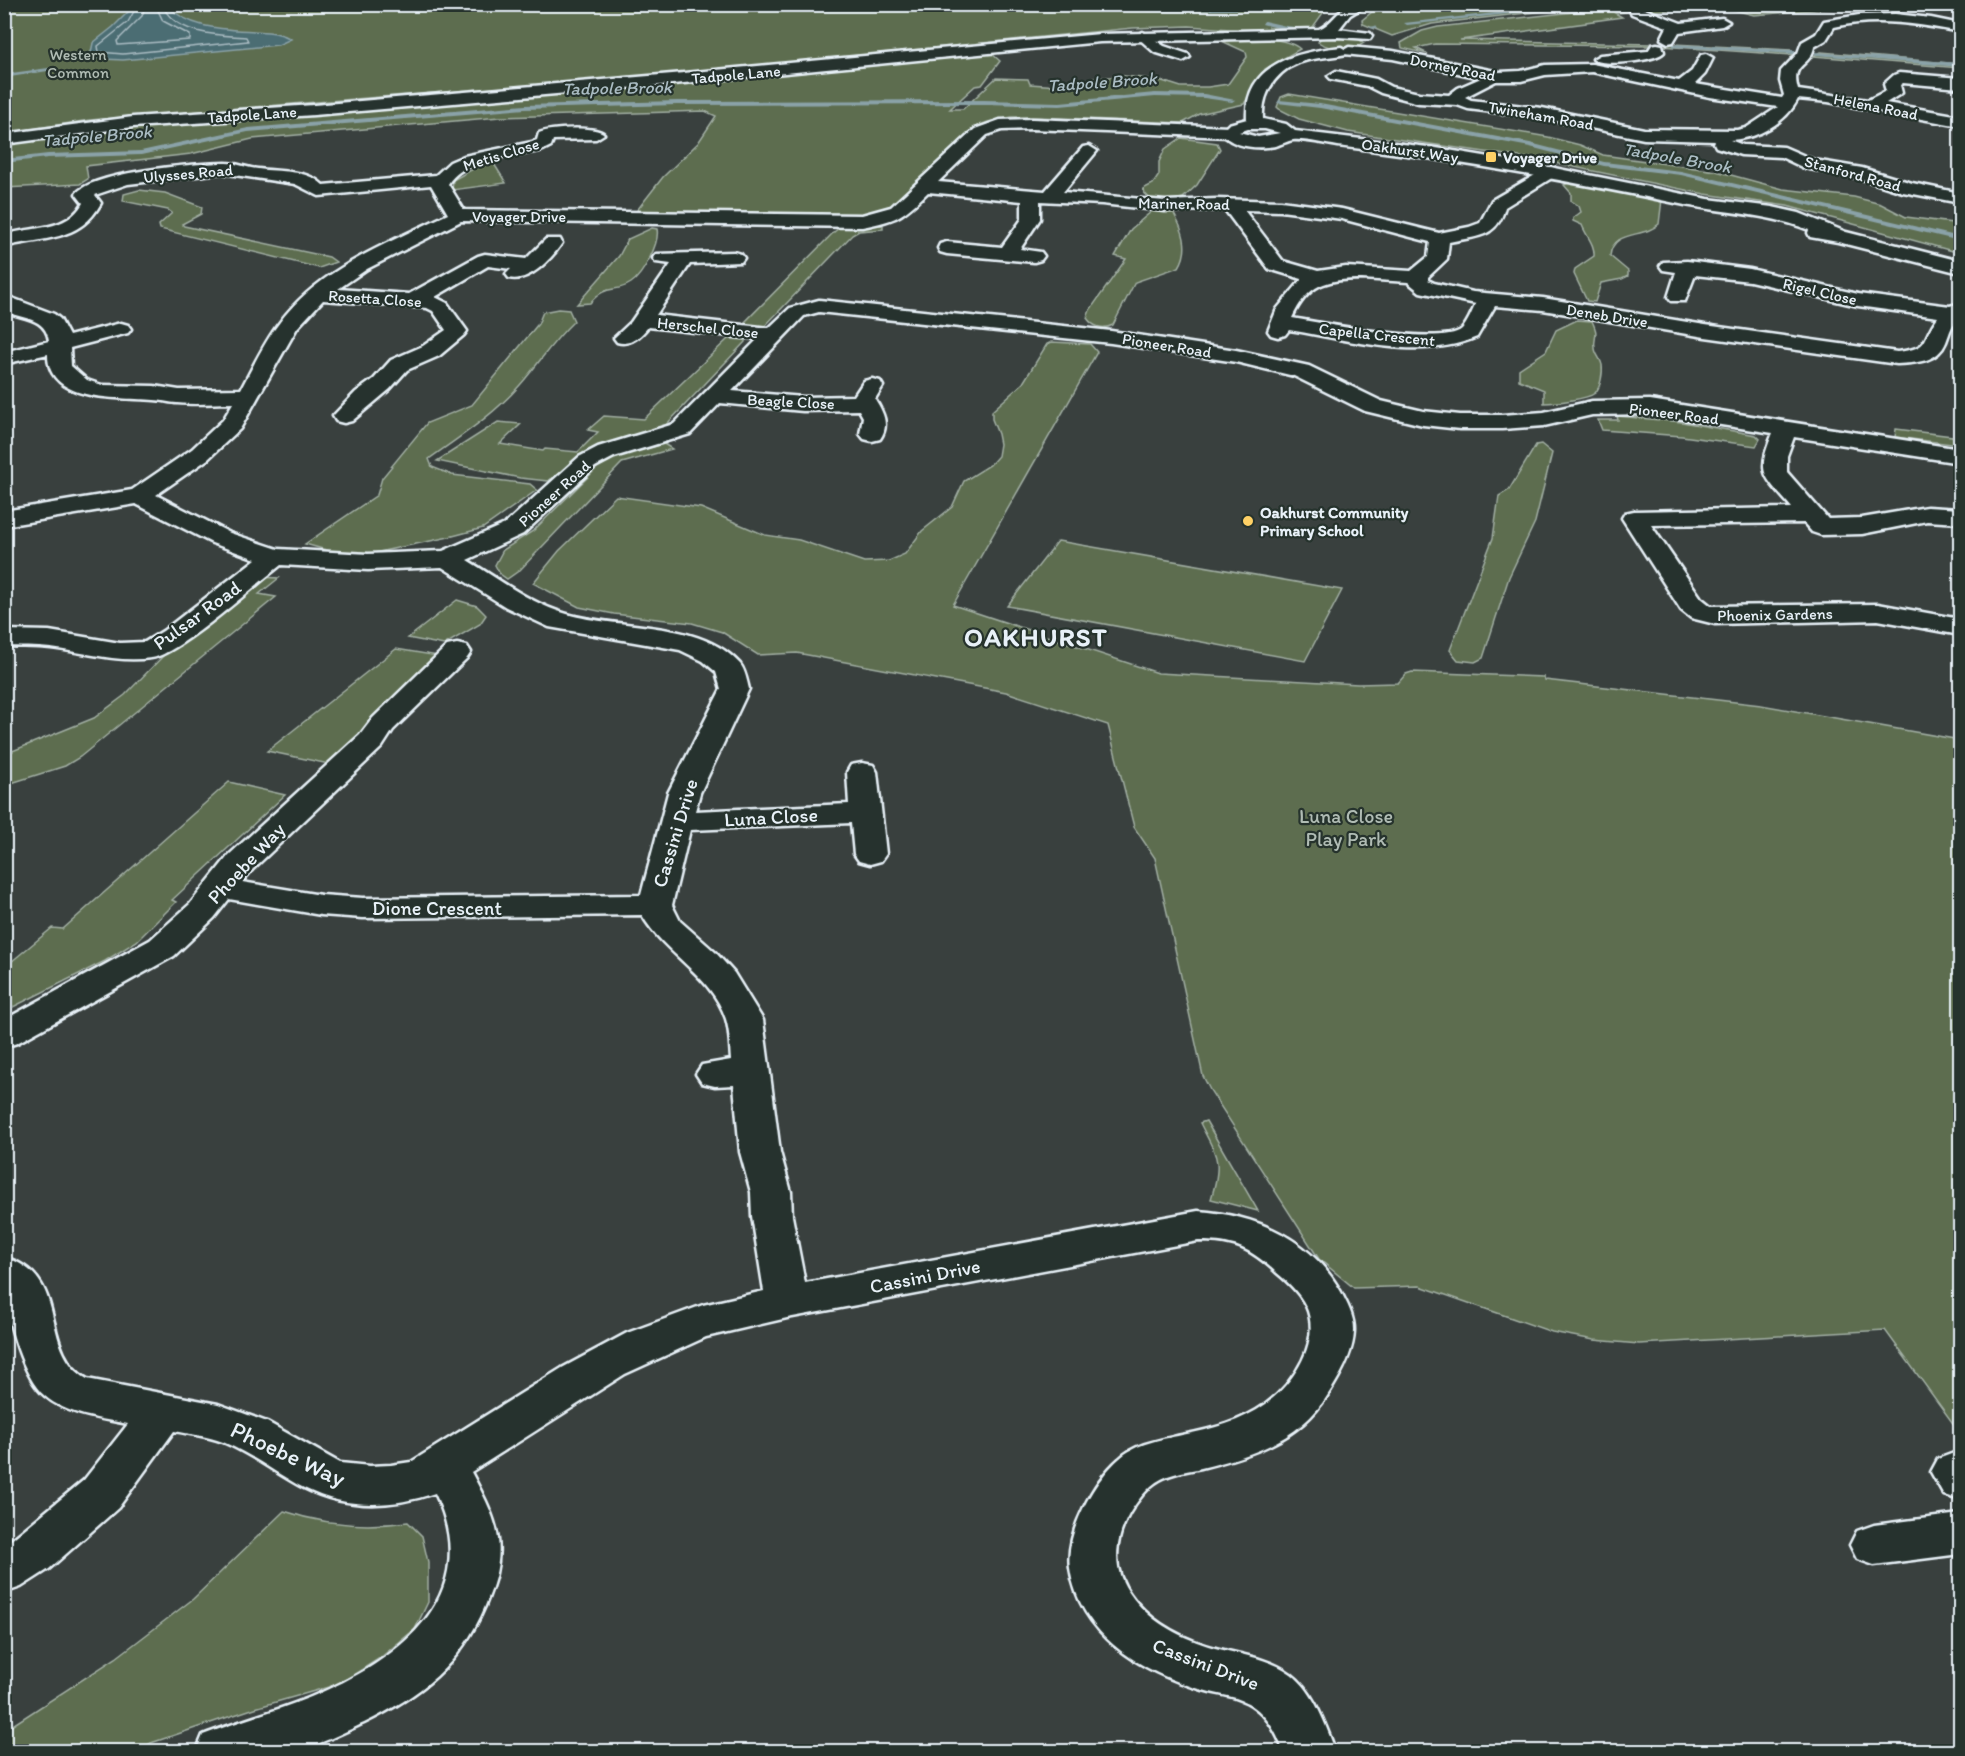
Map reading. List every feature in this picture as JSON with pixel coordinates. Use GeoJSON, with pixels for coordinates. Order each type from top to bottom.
{"type":"FeatureCollection","features":[{"type":"Feature","properties":{"kind":"street"},"geometry":{"type":"LineString","coordinates":[[1256,124],[1254,114],[1256,103],[1272,72],[1330,30],[1345,12],[1362,4]]}},
{"type":"Feature","properties":{"kind":"street"},"geometry":{"type":"LineString","coordinates":[[1631,4],[1637,12],[1679,27],[1722,22]]}},
{"type":"Feature","properties":{"kind":"street"},"geometry":{"type":"LineString","coordinates":[[1790,99],[1787,77],[1791,66],[1805,55],[1807,45],[1821,37],[1830,24],[1884,19],[1938,22],[1960,28]]}},
{"type":"Feature","properties":{"kind":"street"},"geometry":{"type":"LineString","coordinates":[[1337,23],[1370,41]]}},
{"type":"Feature","properties":{"kind":"street","name":"Dorney Road"},"geometry":{"type":"LineString","coordinates":[[1584,67],[1591,60],[1650,55],[1657,52],[1670,31],[1679,27]]}},
{"type":"Feature","properties":{"kind":"street","name":"Tadpole Lane"},"geometry":{"type":"LineString","coordinates":[[4,139],[133,122],[314,110],[695,77],[1077,40],[1148,40],[1254,35],[1310,43],[1338,33],[1370,41]]}},
{"type":"Feature","properties":{"kind":"street"},"geometry":{"type":"LineString","coordinates":[[1121,49],[1148,40],[1163,51],[1183,57]]}},
{"type":"Feature","properties":{"kind":"street"},"geometry":{"type":"LineString","coordinates":[[1310,43],[1346,51],[1370,41]]}},
{"type":"Feature","properties":{"kind":"street","name":"Dorney Road"},"geometry":{"type":"LineString","coordinates":[[1370,41],[1393,55]]}},
{"type":"Feature","properties":{"kind":"street","name":"Dorney Road"},"geometry":{"type":"LineString","coordinates":[[1346,51],[1393,55],[1493,76],[1514,77],[1545,70],[1584,67],[1681,86],[1790,99]]}},
{"type":"Feature","properties":{"kind":"street"},"geometry":{"type":"LineString","coordinates":[[1681,86],[1695,77],[1703,67],[1706,58]]}},
{"type":"Feature","properties":{"kind":"street"},"geometry":{"type":"LineString","coordinates":[[1336,76],[1371,82],[1386,90],[1419,98],[1457,100]]}},
{"type":"Feature","properties":{"kind":"street","name":"Twineham Road"},"geometry":{"type":"LineString","coordinates":[[1493,76],[1486,82],[1455,96],[1457,100],[1468,104],[1556,115],[1644,134],[1713,136],[1750,133],[1781,114],[1790,99]]}},
{"type":"Feature","properties":{"kind":"street"},"geometry":{"type":"LineString","coordinates":[[1870,105],[1894,93],[1892,84],[1899,78],[1960,82]]}},
{"type":"Feature","properties":{"kind":"street","name":"Helena Road"},"geometry":{"type":"LineString","coordinates":[[1790,99],[1828,97],[1960,121]]}},
{"type":"Feature","properties":{"kind":"street","name":"Voyager Drive"},"geometry":{"type":"LineString","coordinates":[[140,496],[218,439],[237,418],[291,320],[318,294],[360,265],[458,216],[510,214],[857,221],[895,213],[981,132],[995,126],[1032,123],[1229,132]]}},
{"type":"Feature","properties":{"kind":"street","name":"Oakhurst Way"},"geometry":{"type":"LineString","coordinates":[[1289,135],[1289,132],[1281,127],[1256,124],[1240,125],[1229,132],[1237,138],[1254,141],[1280,139],[1289,135],[1436,153],[1549,172],[1708,204],[1777,227],[1839,236],[1960,267]]}},
{"type":"Feature","properties":{"kind":"street","name":"Metis Close"},"geometry":{"type":"LineString","coordinates":[[440,180],[464,162],[537,146],[545,142],[544,136],[547,135],[596,134]]}},
{"type":"Feature","properties":{"kind":"street","name":"Stanford Road"},"geometry":{"type":"LineString","coordinates":[[1713,136],[1736,149],[1786,152],[1810,164],[1862,172],[1910,188],[1960,198]]}},
{"type":"Feature","properties":{"kind":"street"},"geometry":{"type":"LineString","coordinates":[[1050,196],[1089,151]]}},
{"type":"Feature","properties":{"kind":"street","name":"Ulysses Road"},"geometry":{"type":"LineString","coordinates":[[4,242],[25,235],[71,234],[90,209],[92,203],[86,196],[88,191],[132,178],[237,168],[256,174],[308,182],[316,186],[318,191],[418,180],[440,180]]}},
{"type":"Feature","properties":{"kind":"street"},"geometry":{"type":"LineString","coordinates":[[1230,204],[1276,265],[1317,277],[1339,274],[1417,277],[1437,259],[1440,239],[1487,226],[1498,204],[1549,172]]}},
{"type":"Feature","properties":{"kind":"street"},"geometry":{"type":"LineString","coordinates":[[440,180],[439,184],[458,216]]}},
{"type":"Feature","properties":{"kind":"street","name":"Mariner Road"},"geometry":{"type":"LineString","coordinates":[[925,186],[1165,206],[1268,204],[1333,213],[1440,239]]}},
{"type":"Feature","properties":{"kind":"street"},"geometry":{"type":"LineString","coordinates":[[1006,254],[1031,219],[1031,195]]}},
{"type":"Feature","properties":{"kind":"street"},"geometry":{"type":"LineString","coordinates":[[414,300],[485,260],[522,270],[540,258],[553,243]]}},
{"type":"Feature","properties":{"kind":"street"},"geometry":{"type":"LineString","coordinates":[[947,248],[1034,256]]}},
{"type":"Feature","properties":{"kind":"street"},"geometry":{"type":"LineString","coordinates":[[661,258],[734,258]]}},
{"type":"Feature","properties":{"kind":"street","name":"Herschel Close"},"geometry":{"type":"LineString","coordinates":[[624,338],[642,320],[684,259]]}},
{"type":"Feature","properties":{"kind":"street","name":"Rigel Close"},"geometry":{"type":"LineString","coordinates":[[1678,297],[1679,266],[1750,274],[1858,300],[1957,311]]}},
{"type":"Feature","properties":{"kind":"street","name":"Capella Crescent"},"geometry":{"type":"LineString","coordinates":[[1317,277],[1293,302],[1282,317],[1280,327],[1410,341],[1450,341],[1470,333],[1488,300]]}},
{"type":"Feature","properties":{"kind":"street","name":"Deneb Drive"},"geometry":{"type":"LineString","coordinates":[[1417,277],[1419,284],[1427,288],[1488,300],[1543,304],[1705,331],[1897,358],[1929,354],[1941,326],[1957,311]]}},
{"type":"Feature","properties":{"kind":"street","name":"Rosetta Close"},"geometry":{"type":"LineString","coordinates":[[318,294],[432,302],[440,307],[457,331],[431,351],[399,365],[382,384],[344,416]]}},
{"type":"Feature","properties":{"kind":"street"},"geometry":{"type":"LineString","coordinates":[[7,306],[41,315],[50,321],[58,331],[61,368],[72,380],[83,387],[107,393],[153,393],[180,397],[252,389]]}},
{"type":"Feature","properties":{"kind":"street","name":"Pioneer Road"},"geometry":{"type":"LineString","coordinates":[[447,559],[514,529],[587,462],[599,454],[682,429],[717,396],[797,312],[810,307],[831,307],[1111,337],[1236,356],[1301,371],[1373,406],[1434,420],[1528,421],[1592,408],[1640,406],[1960,456]]}},
{"type":"Feature","properties":{"kind":"street","name":"Herschel Close"},"geometry":{"type":"LineString","coordinates":[[642,320],[775,335]]}},
{"type":"Feature","properties":{"kind":"street"},"geometry":{"type":"LineString","coordinates":[[5,358],[122,329]]}},
{"type":"Feature","properties":{"kind":"street","name":"Beagle Close"},"geometry":{"type":"LineString","coordinates":[[717,396],[803,404],[869,395],[874,417],[872,434]]}},
{"type":"Feature","properties":{"kind":"street","name":"Phoenix Gardens"},"geometry":{"type":"LineString","coordinates":[[1786,429],[1775,456],[1774,473],[1821,527],[1862,525],[1927,514],[1960,516]]}},
{"type":"Feature","properties":{"kind":"street"},"geometry":{"type":"LineString","coordinates":[[4,519],[140,496],[221,538],[241,547],[275,557],[368,562],[447,559]]}},
{"type":"Feature","properties":{"kind":"street","name":"Phoenix Gardens"},"geometry":{"type":"LineString","coordinates":[[1810,515],[1634,518],[1682,592],[1701,612],[1731,616],[1878,612],[1960,627]]}},
{"type":"Feature","properties":{"kind":"street","name":"Pulsar Road"},"geometry":{"type":"LineString","coordinates":[[4,638],[49,639],[120,651],[151,650],[174,637],[275,557]]}},
{"type":"Feature","properties":{"kind":"street","name":"Cassini Drive"},"geometry":{"type":"LineString","coordinates":[[447,559],[531,609],[558,621],[596,629],[671,638],[705,651],[723,662],[733,678],[735,689],[684,793],[655,905],[668,927],[702,960],[737,1001],[745,1020],[732,1073],[760,1152],[771,1192],[787,1302],[1198,1226],[1228,1228],[1243,1232],[1272,1248],[1294,1266],[1319,1293],[1332,1321],[1333,1333],[1329,1349],[1317,1376],[1298,1401],[1271,1425],[1246,1435],[1151,1461],[1138,1467],[1129,1477],[1101,1523],[1095,1540],[1093,1557],[1094,1571],[1108,1604],[1132,1632],[1151,1646],[1190,1663],[1250,1679],[1273,1691],[1290,1710],[1310,1752]]}},
{"type":"Feature","properties":{"kind":"street","name":"Phoebe Way"},"geometry":{"type":"LineString","coordinates":[[4,1035],[150,956],[202,911],[241,862],[371,741],[383,724],[457,652]]}},
{"type":"Feature","properties":{"kind":"street"},"geometry":{"type":"LineString","coordinates":[[862,772],[870,854]]}},
{"type":"Feature","properties":{"kind":"street","name":"Luna Close"},"geometry":{"type":"LineString","coordinates":[[676,821],[866,813]]}},
{"type":"Feature","properties":{"kind":"street","name":"Dione Crescent"},"geometry":{"type":"LineString","coordinates":[[220,888],[321,905],[363,908],[655,905]]}},
{"type":"Feature","properties":{"kind":"street","name":"Phoebe Way"},"geometry":{"type":"LineString","coordinates":[[4,1272],[18,1281],[25,1291],[46,1361],[61,1386],[77,1393],[115,1403],[228,1425],[256,1436],[335,1481],[358,1486],[404,1483],[423,1478],[616,1359],[686,1328],[734,1313],[787,1302]]}},
{"type":"Feature","properties":{"kind":"street"},"geometry":{"type":"LineString","coordinates":[[4,1572],[32,1554],[101,1494],[163,1411]]}},
{"type":"Feature","properties":{"kind":"street"},"geometry":{"type":"LineString","coordinates":[[222,1752],[327,1714],[368,1695],[396,1679],[423,1658],[458,1618],[472,1576],[475,1548],[473,1532],[444,1465]]}},
{"type":"Feature","properties":{"kind":"street"},"geometry":{"type":"LineString","coordinates":[[1874,1545],[1960,1534]]}},
{"type":"Feature","properties":{"kind":"green space","name":"Western Common"},"geometry":{"type":"Polygon","coordinates":[[[1135,4],[1241,9],[1277,4],[1337,5],[1325,10],[1310,31],[1257,31],[1189,26],[1133,28],[648,76],[90,120],[5,133],[4,5],[1135,4]]]}},
{"type":"Feature","properties":{"kind":"green space"},"geometry":{"type":"Polygon","coordinates":[[[1642,4],[1873,5],[1754,15],[1726,8],[1650,11],[1643,10],[1642,4]]]}},
{"type":"Feature","properties":{"kind":"green space"},"geometry":{"type":"Polygon","coordinates":[[[1399,5],[1597,5],[1432,24],[1392,36],[1363,24],[1362,20],[1372,12],[1399,5]]]}},
{"type":"Feature","properties":{"kind":"green space"},"geometry":{"type":"Polygon","coordinates":[[[1610,8],[1627,12],[1615,13],[1622,17],[1460,40],[1651,44],[1652,46],[1435,44],[1416,48],[1428,54],[1402,48],[1401,43],[1422,31],[1438,27],[1610,8]]]}},
{"type":"Feature","properties":{"kind":"green space"},"geometry":{"type":"Polygon","coordinates":[[[1334,36],[1358,39],[1364,43],[1359,46],[1341,48],[1329,47],[1318,42],[1321,38],[1334,36]]]}},
{"type":"Feature","properties":{"kind":"green space"},"geometry":{"type":"Polygon","coordinates":[[[1213,37],[1272,39],[1283,41],[1300,49],[1265,69],[1244,104],[1199,114],[1183,123],[1012,117],[980,125],[893,205],[880,212],[853,217],[634,214],[663,177],[698,143],[716,116],[705,111],[500,117],[252,139],[191,154],[86,166],[88,179],[80,184],[5,188],[5,141],[90,129],[622,88],[638,90],[663,81],[991,53],[1000,61],[982,85],[975,86],[950,109],[963,109],[996,78],[1028,79],[1030,84],[1059,86],[1094,78],[1124,76],[1159,80],[1181,87],[1228,84],[1247,57],[1246,52],[1213,37]]]}},
{"type":"Feature","properties":{"kind":"green space"},"geometry":{"type":"Polygon","coordinates":[[[1673,44],[1794,52],[1792,55],[1660,46],[1673,44]]]}},
{"type":"Feature","properties":{"kind":"green space"},"geometry":{"type":"Polygon","coordinates":[[[1821,52],[1960,64],[1960,68],[1813,56],[1821,52]]]}},
{"type":"Feature","properties":{"kind":"green space"},"geometry":{"type":"Polygon","coordinates":[[[1289,94],[1548,137],[1580,145],[1603,155],[1716,171],[1783,189],[1854,197],[1881,204],[1906,217],[1960,224],[1960,253],[1787,206],[1705,194],[1540,160],[1348,132],[1299,119],[1279,109],[1277,107],[1281,97],[1289,94]]]}},
{"type":"Feature","properties":{"kind":"green space"},"geometry":{"type":"Polygon","coordinates":[[[1181,138],[1217,143],[1220,149],[1197,185],[1183,198],[1160,201],[1149,198],[1143,189],[1153,184],[1159,175],[1159,162],[1165,149],[1181,138]]]}},
{"type":"Feature","properties":{"kind":"green space"},"geometry":{"type":"Polygon","coordinates":[[[491,159],[506,183],[452,190],[453,180],[491,159]]]}},
{"type":"Feature","properties":{"kind":"green space"},"geometry":{"type":"Polygon","coordinates":[[[1568,183],[1593,185],[1662,199],[1659,224],[1645,232],[1623,238],[1612,247],[1610,256],[1628,271],[1628,276],[1601,283],[1595,302],[1587,301],[1574,274],[1575,269],[1594,256],[1594,252],[1582,225],[1573,221],[1573,218],[1581,212],[1579,206],[1571,201],[1571,193],[1564,185],[1568,183]]]}},
{"type":"Feature","properties":{"kind":"green space"},"geometry":{"type":"Polygon","coordinates":[[[139,190],[165,193],[202,207],[201,214],[182,224],[184,226],[329,257],[336,262],[319,268],[160,229],[159,225],[172,213],[168,210],[123,201],[124,194],[139,190]]]}},
{"type":"Feature","properties":{"kind":"green space"},"geometry":{"type":"Polygon","coordinates":[[[1152,211],[1173,212],[1184,238],[1183,260],[1179,267],[1135,282],[1113,325],[1102,327],[1095,325],[1087,318],[1090,310],[1126,259],[1115,256],[1131,229],[1152,211]]]}},
{"type":"Feature","properties":{"kind":"green space"},"geometry":{"type":"Polygon","coordinates":[[[883,225],[883,229],[859,231],[852,235],[762,329],[740,327],[839,228],[883,225]]]}},
{"type":"Feature","properties":{"kind":"green space"},"geometry":{"type":"Polygon","coordinates":[[[652,228],[657,229],[656,242],[650,258],[636,279],[620,288],[601,293],[590,303],[577,304],[619,256],[628,239],[652,228]]]}},
{"type":"Feature","properties":{"kind":"green space"},"geometry":{"type":"Polygon","coordinates":[[[558,309],[569,310],[574,321],[520,385],[489,415],[429,459],[432,467],[452,475],[530,484],[537,490],[483,528],[449,537],[369,554],[337,553],[305,544],[377,495],[382,478],[427,423],[472,405],[538,324],[543,312],[558,309]]]}},
{"type":"Feature","properties":{"kind":"green space"},"geometry":{"type":"Polygon","coordinates":[[[1577,320],[1592,321],[1594,326],[1595,350],[1602,368],[1599,387],[1595,393],[1585,397],[1544,403],[1544,390],[1519,380],[1519,369],[1546,351],[1556,330],[1577,320]]]}},
{"type":"Feature","properties":{"kind":"green space"},"geometry":{"type":"Polygon","coordinates":[[[728,339],[745,340],[745,342],[662,429],[593,448],[548,481],[520,478],[437,461],[498,422],[521,424],[500,444],[543,451],[545,449],[578,452],[598,432],[588,430],[604,416],[644,419],[728,339]]]}},
{"type":"Feature","properties":{"kind":"green space","name":"Luna Close Play Park"},"geometry":{"type":"Polygon","coordinates":[[[1052,342],[1090,344],[1097,352],[953,605],[1158,673],[1358,684],[1398,683],[1406,674],[1412,672],[1544,677],[1545,680],[1761,705],[1960,740],[1960,1433],[1885,1330],[1639,1344],[1594,1340],[1552,1332],[1420,1286],[1354,1288],[1319,1259],[1203,1076],[1155,858],[1134,827],[1108,725],[1006,692],[797,653],[758,655],[722,632],[692,623],[614,614],[579,607],[533,583],[559,551],[616,496],[701,508],[765,535],[799,540],[864,562],[889,561],[905,554],[922,531],[952,507],[964,481],[990,465],[998,456],[1000,444],[992,419],[992,411],[1023,383],[1047,344],[1052,342]]]}},
{"type":"Feature","properties":{"kind":"green space"},"geometry":{"type":"Polygon","coordinates":[[[1617,416],[1682,422],[1756,435],[1760,439],[1756,446],[1682,436],[1602,430],[1598,420],[1618,420],[1617,416]]]}},
{"type":"Feature","properties":{"kind":"green space"},"geometry":{"type":"Polygon","coordinates":[[[1896,429],[1960,437],[1960,445],[1895,437],[1896,429]]]}},
{"type":"Feature","properties":{"kind":"green space"},"geometry":{"type":"Polygon","coordinates":[[[664,444],[672,449],[622,463],[520,570],[507,579],[500,574],[495,565],[503,550],[533,531],[598,467],[618,456],[664,444]]]}},
{"type":"Feature","properties":{"kind":"green space"},"geometry":{"type":"Polygon","coordinates":[[[1541,444],[1552,453],[1535,522],[1509,577],[1483,658],[1475,662],[1458,660],[1450,650],[1493,538],[1499,496],[1509,490],[1536,445],[1541,444]]]}},
{"type":"Feature","properties":{"kind":"green space"},"geometry":{"type":"Polygon","coordinates":[[[1058,541],[1342,590],[1305,661],[1007,606],[1058,541]]]}},
{"type":"Feature","properties":{"kind":"green space"},"geometry":{"type":"Polygon","coordinates":[[[257,577],[279,578],[259,594],[276,597],[80,757],[65,766],[5,785],[5,754],[94,718],[125,695],[167,652],[257,577]]]}},
{"type":"Feature","properties":{"kind":"green space"},"geometry":{"type":"Polygon","coordinates":[[[457,600],[477,606],[486,615],[480,624],[444,645],[408,638],[457,600]]]}},
{"type":"Feature","properties":{"kind":"green space"},"geometry":{"type":"Polygon","coordinates":[[[396,649],[444,657],[329,764],[267,751],[396,649]]]}},
{"type":"Feature","properties":{"kind":"green space"},"geometry":{"type":"Polygon","coordinates":[[[229,782],[285,795],[172,900],[176,902],[137,941],[105,961],[5,1011],[5,967],[52,928],[63,929],[229,782]]]}},
{"type":"Feature","properties":{"kind":"green space"},"geometry":{"type":"Polygon","coordinates":[[[1206,1121],[1258,1211],[1211,1199],[1217,1167],[1214,1152],[1200,1123],[1206,1121]]]}},
{"type":"Feature","properties":{"kind":"green space"},"geometry":{"type":"Polygon","coordinates":[[[284,1511],[299,1516],[346,1524],[377,1525],[408,1522],[422,1536],[428,1562],[428,1602],[415,1629],[380,1658],[339,1684],[255,1708],[151,1743],[138,1751],[5,1751],[5,1730],[116,1658],[193,1599],[284,1511]]]}},
{"type":"Feature","properties":{"kind":"water"},"geometry":{"type":"Polygon","coordinates":[[[135,5],[166,5],[185,19],[207,26],[273,33],[291,39],[278,45],[123,60],[84,58],[90,57],[93,43],[135,5]]]}},
{"type":"Feature","properties":{"kind":"water"},"geometry":{"type":"Polygon","coordinates":[[[1134,5],[1277,5],[1241,9],[1152,11],[1136,9],[1134,5]]]}},
{"type":"Feature","properties":{"kind":"waterway"},"geometry":{"type":"LineString","coordinates":[[1407,23],[1587,5]]}},
{"type":"Feature","properties":{"kind":"waterway"},"geometry":{"type":"LineString","coordinates":[[1264,23],[1286,28],[1310,29]]}},
{"type":"Feature","properties":{"kind":"waterway"},"geometry":{"type":"LineString","coordinates":[[1673,45],[1794,52]]}},
{"type":"Feature","properties":{"kind":"waterway"},"geometry":{"type":"LineString","coordinates":[[1816,53],[1960,65]]}},
{"type":"Feature","properties":{"kind":"waterway"},"geometry":{"type":"LineString","coordinates":[[4,76],[54,68]]}},
{"type":"Feature","properties":{"kind":"waterway","name":"Tadpole Brook"},"geometry":{"type":"LineString","coordinates":[[4,161],[48,156],[141,153],[248,130],[525,107],[677,103],[984,102],[1060,104],[1155,95],[1204,96],[1232,100]]}},
{"type":"Feature","properties":{"kind":"waterway","name":"Tadpole Brook"},"geometry":{"type":"LineString","coordinates":[[1279,102],[1320,106],[1530,145],[1604,164],[1681,173],[1960,239]]}},
{"type":"Feature","properties":{"kind":"place","name":"Voyager Drive"},"geometry":{"type":"Point","coordinates":[1491,157]}},
{"type":"Feature","properties":{"kind":"place","name":"Oakhurst Community Primary School"},"geometry":{"type":"Point","coordinates":[1248,521]}},
{"type":"Feature","properties":{"kind":"district","name":"OAKHURST"},"geometry":{"type":"Point","coordinates":[1036,637]}}]}
